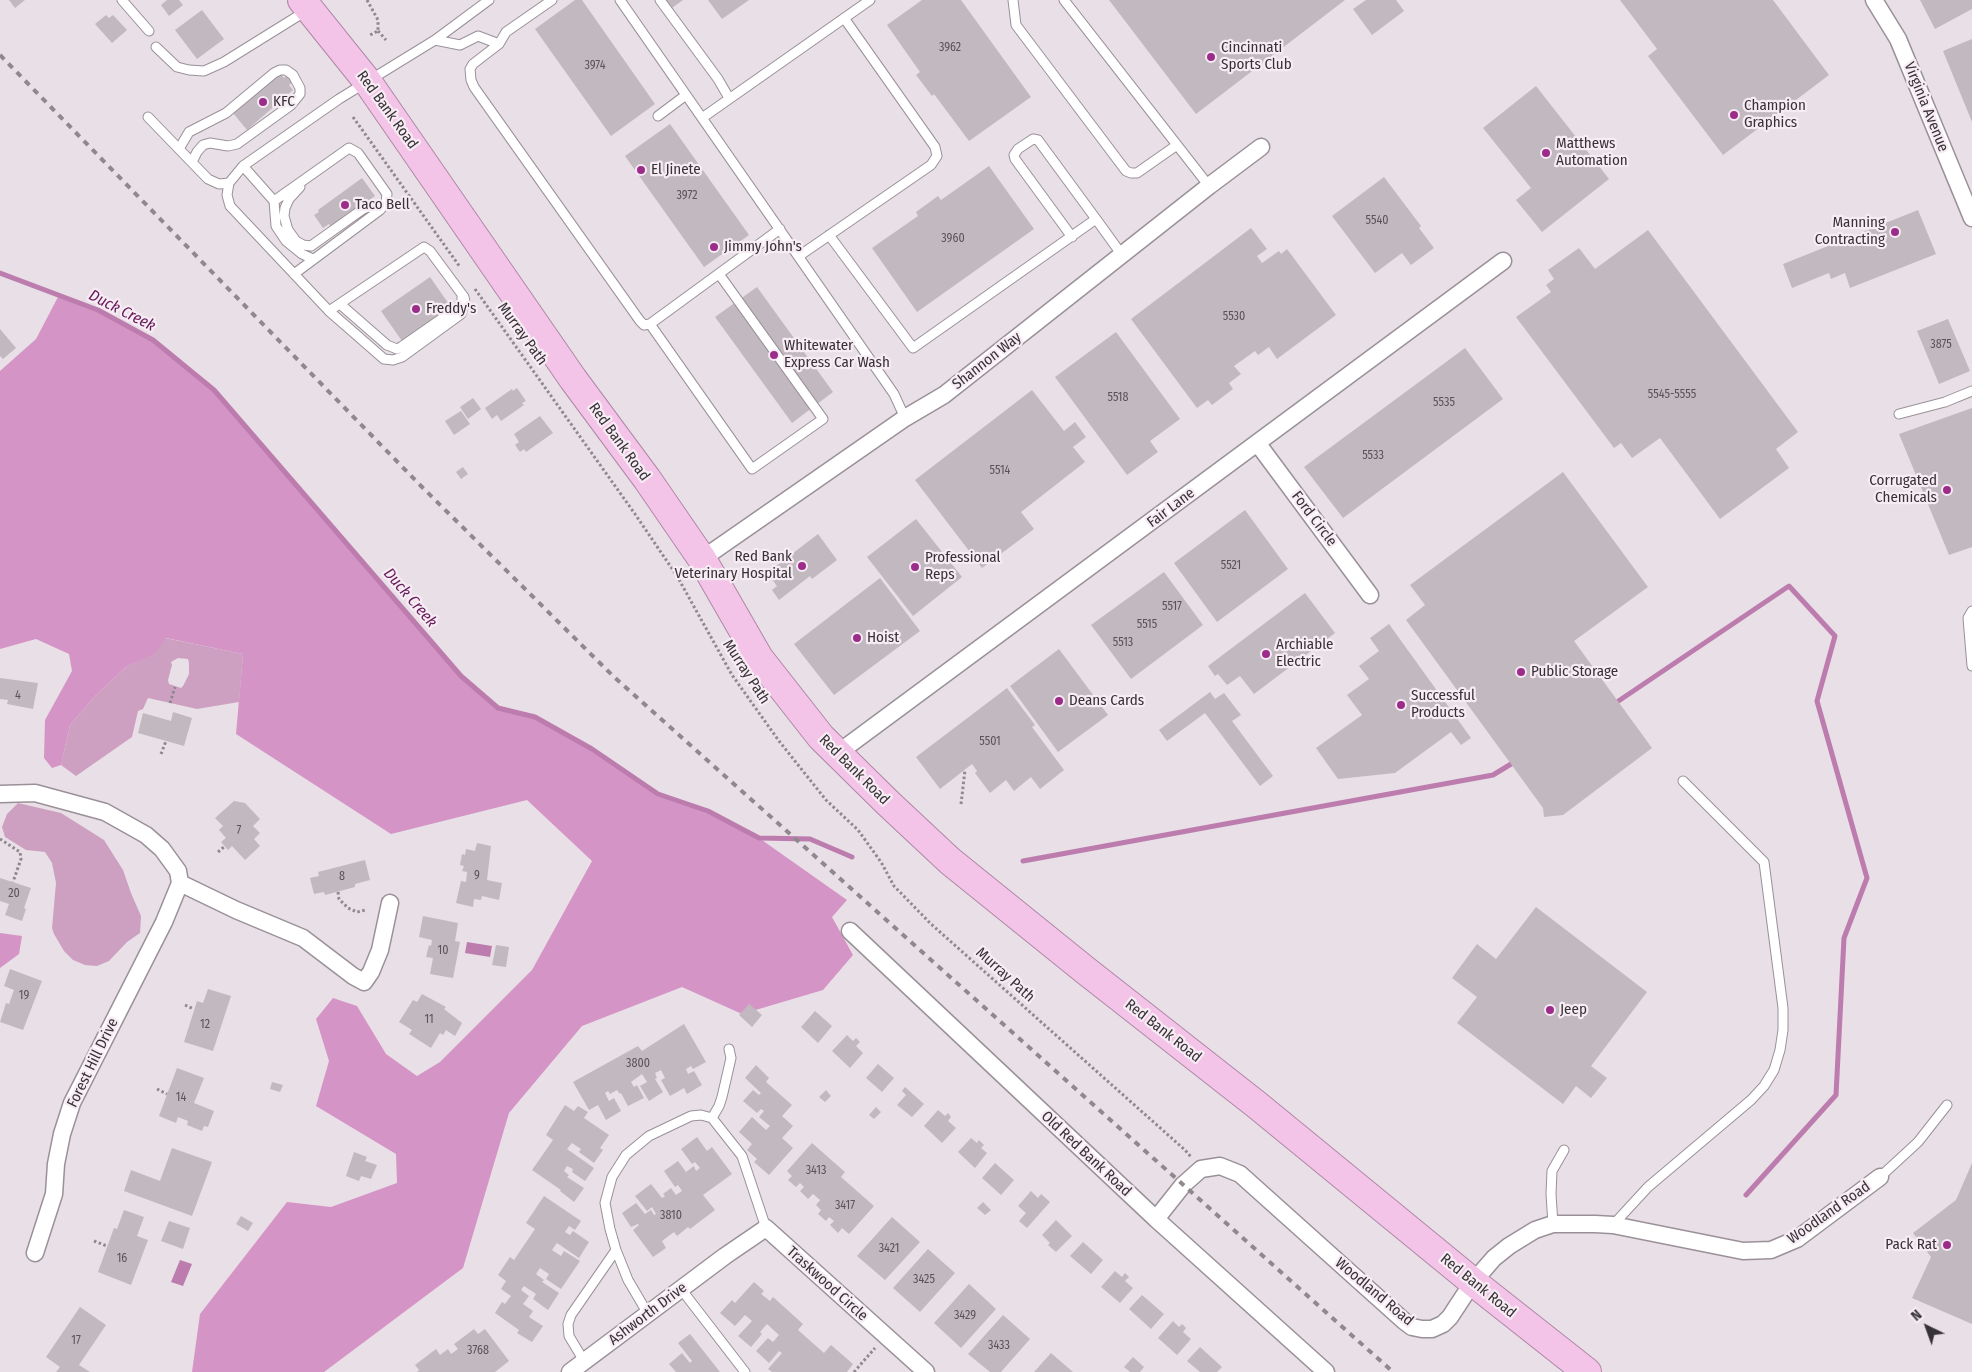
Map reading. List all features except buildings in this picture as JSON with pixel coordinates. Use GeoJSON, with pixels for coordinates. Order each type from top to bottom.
{"type":"FeatureCollection","features":[{"type":"Feature","properties":{"kind":"highway","name":"Red Bank Road"},"geometry":{"type":"LineString","coordinates":[[306,4],[367,81],[573,379],[647,479],[702,559],[759,658],[819,736],[950,861],[1257,1105],[1473,1282],[1588,1372]]}},
{"type":"Feature","properties":{"kind":"street","name":"Virginia Avenue"},"geometry":{"type":"LineString","coordinates":[[1874,0],[1898,39],[1972,218]]}},
{"type":"Feature","properties":{"kind":"street","name":"Shannon Way"},"geometry":{"type":"LineString","coordinates":[[702,559],[905,418],[944,395],[1261,147]]}},
{"type":"Feature","properties":{"kind":"street","name":"Fair Lane"},"geometry":{"type":"LineString","coordinates":[[838,753],[1503,261]]}},
{"type":"Feature","properties":{"kind":"street","name":"Ford Circle"},"geometry":{"type":"LineString","coordinates":[[1258,444],[1370,594]]}},
{"type":"Feature","properties":{"kind":"street"},"geometry":{"type":"LineString","coordinates":[[0,794],[35,793],[105,812],[146,835],[162,848],[178,871],[180,883],[236,910],[303,938],[364,982],[371,972],[380,950],[390,903]]}},
{"type":"Feature","properties":{"kind":"street","name":"Forest Hill Drive"},"geometry":{"type":"LineString","coordinates":[[35,1253],[54,1194],[56,1164],[62,1134],[72,1103],[164,922],[180,883]]}},
{"type":"Feature","properties":{"kind":"street","name":"Old Red Bank Road"},"geometry":{"type":"LineString","coordinates":[[850,931],[1156,1219],[1326,1372]]}},
{"type":"Feature","properties":{"kind":"street","name":"Woodland Road"},"geometry":{"type":"LineString","coordinates":[[1201,1169],[1220,1166],[1240,1174],[1404,1321],[1412,1327],[1422,1329],[1432,1329],[1442,1324],[1456,1310],[1473,1282],[1494,1258],[1535,1230],[1554,1224],[1613,1225],[1743,1251],[1771,1250],[1797,1240],[1880,1177]]}},
{"type":"Feature","properties":{"kind":"street"},"geometry":{"type":"LineString","coordinates":[[1156,1219],[1183,1185],[1201,1169]]}},
{"type":"Feature","properties":{"kind":"street","name":"Ashworth Drive"},"geometry":{"type":"LineString","coordinates":[[570,1372],[725,1256],[766,1228]]}},
{"type":"Feature","properties":{"kind":"street","name":"Traskwood Circle"},"geometry":{"type":"LineString","coordinates":[[766,1228],[926,1372]]}},
{"type":"Feature","properties":{"kind":"lane"},"geometry":{"type":"LineString","coordinates":[[122,0],[149,31]]}},
{"type":"Feature","properties":{"kind":"lane"},"geometry":{"type":"LineString","coordinates":[[329,311],[424,247],[430,251],[462,294],[466,304],[461,314],[402,357],[393,360],[381,357],[329,311],[230,206],[227,195],[229,183],[243,166],[367,81],[435,40],[488,0]]}},
{"type":"Feature","properties":{"kind":"lane"},"geometry":{"type":"LineString","coordinates":[[552,0],[506,32],[499,44],[471,66],[470,76],[472,84],[638,320],[644,324],[650,324],[780,229]]}},
{"type":"Feature","properties":{"kind":"lane"},"geometry":{"type":"LineString","coordinates":[[620,0],[894,394],[905,418]]}},
{"type":"Feature","properties":{"kind":"lane"},"geometry":{"type":"LineString","coordinates":[[660,0],[718,79],[729,98]]}},
{"type":"Feature","properties":{"kind":"lane"},"geometry":{"type":"LineString","coordinates":[[702,118],[870,0]]}},
{"type":"Feature","properties":{"kind":"lane"},"geometry":{"type":"LineString","coordinates":[[1013,0],[1016,25],[1126,171],[1136,172],[1177,145]]}},
{"type":"Feature","properties":{"kind":"lane"},"geometry":{"type":"LineString","coordinates":[[1064,0],[1209,186]]}},
{"type":"Feature","properties":{"kind":"lane"},"geometry":{"type":"LineString","coordinates":[[156,47],[177,67],[204,71],[224,62],[306,4]]}},
{"type":"Feature","properties":{"kind":"lane"},"geometry":{"type":"LineString","coordinates":[[799,256],[931,165],[937,156],[935,147],[844,18]]}},
{"type":"Feature","properties":{"kind":"lane"},"geometry":{"type":"LineString","coordinates":[[435,40],[460,45],[478,36],[499,44]]}},
{"type":"Feature","properties":{"kind":"lane"},"geometry":{"type":"LineString","coordinates":[[179,149],[189,132],[226,113],[274,73],[286,70],[294,75],[300,88],[300,94],[291,105],[237,144],[228,146],[210,143],[203,145],[192,162]]}},
{"type":"Feature","properties":{"kind":"lane"},"geometry":{"type":"LineString","coordinates":[[658,116],[686,95]]}},
{"type":"Feature","properties":{"kind":"lane"},"geometry":{"type":"LineString","coordinates":[[148,117],[213,182],[219,184],[229,183]]}},
{"type":"Feature","properties":{"kind":"lane"},"geometry":{"type":"LineString","coordinates":[[1072,237],[1015,160],[1014,155],[1018,149],[1033,139],[1038,140],[1122,255]]}},
{"type":"Feature","properties":{"kind":"lane"},"geometry":{"type":"LineString","coordinates":[[274,201],[351,148],[358,153],[387,192],[387,200],[380,210],[294,274]]}},
{"type":"Feature","properties":{"kind":"lane"},"geometry":{"type":"LineString","coordinates":[[243,166],[274,201],[274,222],[277,230],[291,247],[313,259]]}},
{"type":"Feature","properties":{"kind":"lane"},"geometry":{"type":"LineString","coordinates":[[312,174],[289,199],[284,211],[284,219],[288,230],[300,244],[312,246],[363,208],[368,207],[380,210]]}},
{"type":"Feature","properties":{"kind":"lane"},"geometry":{"type":"LineString","coordinates":[[829,234],[913,348],[1096,219]]}},
{"type":"Feature","properties":{"kind":"lane"},"geometry":{"type":"LineString","coordinates":[[650,324],[752,470],[823,419],[719,274]]}},
{"type":"Feature","properties":{"kind":"lane"},"geometry":{"type":"LineString","coordinates":[[340,304],[387,346],[397,349],[461,305],[462,294]]}},
{"type":"Feature","properties":{"kind":"lane"},"geometry":{"type":"LineString","coordinates":[[1899,414],[1945,402],[1972,392]]}},
{"type":"Feature","properties":{"kind":"lane"},"geometry":{"type":"LineString","coordinates":[[1972,611],[1968,618],[1972,666]]}},
{"type":"Feature","properties":{"kind":"lane"},"geometry":{"type":"LineString","coordinates":[[1613,1225],[1648,1187],[1751,1100],[1764,1086],[1774,1070],[1780,1050],[1783,1030],[1783,1008],[1764,862],[1683,781]]}},
{"type":"Feature","properties":{"kind":"lane"},"geometry":{"type":"LineString","coordinates":[[712,1118],[720,1106],[731,1058],[728,1049]]}},
{"type":"Feature","properties":{"kind":"lane"},"geometry":{"type":"LineString","coordinates":[[1880,1177],[1918,1142],[1947,1105]]}},
{"type":"Feature","properties":{"kind":"lane"},"geometry":{"type":"LineString","coordinates":[[648,1314],[628,1280],[616,1250],[605,1203],[612,1177],[626,1155],[653,1134],[691,1116],[701,1115],[712,1118],[742,1156],[766,1228]]}},
{"type":"Feature","properties":{"kind":"lane"},"geometry":{"type":"LineString","coordinates":[[1554,1224],[1551,1194],[1552,1171],[1564,1150]]}},
{"type":"Feature","properties":{"kind":"lane"},"geometry":{"type":"LineString","coordinates":[[584,1361],[569,1336],[568,1324],[570,1315],[616,1250]]}},
{"type":"Feature","properties":{"kind":"lane"},"geometry":{"type":"LineString","coordinates":[[681,1289],[745,1372]]}},
{"type":"Feature","properties":{"kind":"path"},"geometry":{"type":"LineString","coordinates":[[367,0],[377,16],[378,31],[386,40]]}},
{"type":"Feature","properties":{"kind":"path"},"geometry":{"type":"LineString","coordinates":[[368,36],[378,31]]}},
{"type":"Feature","properties":{"kind":"path"},"geometry":{"type":"LineString","coordinates":[[352,117],[462,271]]}},
{"type":"Feature","properties":{"kind":"path","name":"Murray Path"},"geometry":{"type":"LineString","coordinates":[[472,284],[630,506],[677,576],[732,675],[763,719],[826,800],[858,830],[881,862],[894,886],[931,924],[1185,1150],[1201,1169]]}},
{"type":"Feature","properties":{"kind":"path"},"geometry":{"type":"LineString","coordinates":[[170,703],[175,687]]}},
{"type":"Feature","properties":{"kind":"path"},"geometry":{"type":"LineString","coordinates":[[161,754],[166,741]]}},
{"type":"Feature","properties":{"kind":"path"},"geometry":{"type":"LineString","coordinates":[[961,804],[964,770]]}},
{"type":"Feature","properties":{"kind":"path"},"geometry":{"type":"LineString","coordinates":[[0,839],[20,852],[21,859],[13,882]]}},
{"type":"Feature","properties":{"kind":"path"},"geometry":{"type":"LineString","coordinates":[[218,852],[225,846]]}},
{"type":"Feature","properties":{"kind":"path"},"geometry":{"type":"LineString","coordinates":[[338,892],[339,899],[348,908],[357,912],[366,910]]}},
{"type":"Feature","properties":{"kind":"path"},"geometry":{"type":"LineString","coordinates":[[185,1005],[194,1009]]}},
{"type":"Feature","properties":{"kind":"path"},"geometry":{"type":"LineString","coordinates":[[157,1089],[168,1094]]}},
{"type":"Feature","properties":{"kind":"path"},"geometry":{"type":"LineString","coordinates":[[94,1241],[107,1246]]}},
{"type":"Feature","properties":{"kind":"path"},"geometry":{"type":"LineString","coordinates":[[854,1372],[876,1347]]}},
{"type":"Feature","properties":{"kind":"shaded area"},"geometry":{"type":"Polygon","coordinates":[[[59,295],[98,310],[153,340],[214,390],[461,676],[498,708],[535,717],[592,749],[658,794],[708,811],[759,838],[847,900],[832,917],[853,955],[823,990],[742,1014],[682,987],[582,1026],[509,1113],[463,1268],[324,1372],[192,1372],[200,1314],[287,1202],[331,1207],[397,1183],[396,1154],[316,1106],[329,1061],[316,1019],[333,998],[357,1006],[386,1054],[417,1076],[440,1062],[532,970],[592,861],[527,800],[391,834],[236,734],[243,654],[166,638],[154,654],[126,667],[94,697],[70,725],[61,765],[52,768],[44,758],[45,720],[72,671],[69,654],[36,639],[0,649],[0,371],[36,339],[59,295]]]}},
{"type":"Feature","properties":{"kind":"shaded area"},"geometry":{"type":"Polygon","coordinates":[[[165,638],[243,654],[239,702],[197,709],[148,698],[143,709],[138,711],[132,737],[76,776],[61,765],[70,725],[94,697],[126,667],[153,654],[165,638]],[[178,658],[171,662],[169,684],[181,688],[183,686],[189,674],[188,659],[178,658]]]}},
{"type":"Feature","properties":{"kind":"shaded area"},"geometry":{"type":"Polygon","coordinates":[[[18,803],[61,813],[104,840],[123,870],[141,916],[140,933],[127,942],[109,961],[97,966],[85,965],[73,960],[64,951],[54,934],[52,928],[56,883],[52,863],[45,852],[26,850],[5,837],[2,827],[7,814],[18,803]]]}},
{"type":"Feature","properties":{"kind":"shaded area"},"geometry":{"type":"Polygon","coordinates":[[[0,933],[22,936],[19,954],[0,968],[0,933]]]}},
{"type":"Feature","properties":{"kind":"shaded area"},"geometry":{"type":"Polygon","coordinates":[[[467,942],[492,946],[490,957],[465,953],[467,942]]]}},
{"type":"Feature","properties":{"kind":"shaded area"},"geometry":{"type":"Polygon","coordinates":[[[180,1260],[192,1264],[183,1286],[171,1282],[180,1260]]]}},
{"type":"Feature","properties":{"kind":"waterway","name":"Duck Creek"},"geometry":{"type":"LineString","coordinates":[[0,273],[98,310],[153,340],[214,390],[461,676],[498,708],[535,717],[592,749],[658,794],[708,811],[759,838],[810,839],[852,857]]}},
{"type":"Feature","properties":{"kind":"waterway"},"geometry":{"type":"LineString","coordinates":[[1614,704],[1789,586],[1835,636],[1817,701],[1867,878],[1844,938],[1836,1095],[1746,1195]]}},
{"type":"Feature","properties":{"kind":"waterway"},"geometry":{"type":"LineString","coordinates":[[1023,861],[1493,775],[1516,761]]}},
{"type":"Feature","properties":{"kind":"railway"},"geometry":{"type":"LineString","coordinates":[[0,55],[421,486],[614,677],[1393,1372]]}},
{"type":"Feature","properties":{"kind":"place","name":"Cincinnati Sports Club"},"geometry":{"type":"Point","coordinates":[1211,57]}},
{"type":"Feature","properties":{"kind":"place","name":"KFC"},"geometry":{"type":"Point","coordinates":[263,102]}},
{"type":"Feature","properties":{"kind":"place","name":"Champion Graphics"},"geometry":{"type":"Point","coordinates":[1734,115]}},
{"type":"Feature","properties":{"kind":"place","name":"Matthews Automation"},"geometry":{"type":"Point","coordinates":[1546,153]}},
{"type":"Feature","properties":{"kind":"place","name":"El Jinete"},"geometry":{"type":"Point","coordinates":[641,170]}},
{"type":"Feature","properties":{"kind":"place","name":"Taco Bell"},"geometry":{"type":"Point","coordinates":[345,205]}},
{"type":"Feature","properties":{"kind":"place","name":"Manning Contracting"},"geometry":{"type":"Point","coordinates":[1895,232]}},
{"type":"Feature","properties":{"kind":"place","name":"Jimmy John's"},"geometry":{"type":"Point","coordinates":[714,247]}},
{"type":"Feature","properties":{"kind":"place","name":"Freddy's"},"geometry":{"type":"Point","coordinates":[416,309]}},
{"type":"Feature","properties":{"kind":"place","name":"Whitewater Express Car Wash"},"geometry":{"type":"Point","coordinates":[774,355]}},
{"type":"Feature","properties":{"kind":"place","name":"Corrugated Chemicals"},"geometry":{"type":"Point","coordinates":[1947,490]}},
{"type":"Feature","properties":{"kind":"place","name":"Red Bank Veterinary Hospital"},"geometry":{"type":"Point","coordinates":[802,566]}},
{"type":"Feature","properties":{"kind":"place","name":"Professional Reps"},"geometry":{"type":"Point","coordinates":[915,567]}},
{"type":"Feature","properties":{"kind":"place","name":"Hoist"},"geometry":{"type":"Point","coordinates":[857,638]}},
{"type":"Feature","properties":{"kind":"place","name":"Archiable Electric"},"geometry":{"type":"Point","coordinates":[1266,654]}},
{"type":"Feature","properties":{"kind":"place","name":"Public Storage"},"geometry":{"type":"Point","coordinates":[1521,672]}},
{"type":"Feature","properties":{"kind":"place","name":"Deans Cards"},"geometry":{"type":"Point","coordinates":[1059,701]}},
{"type":"Feature","properties":{"kind":"place","name":"Successful Products"},"geometry":{"type":"Point","coordinates":[1401,705]}},
{"type":"Feature","properties":{"kind":"place","name":"Jeep"},"geometry":{"type":"Point","coordinates":[1550,1010]}},
{"type":"Feature","properties":{"kind":"place","name":"Pack Rat"},"geometry":{"type":"Point","coordinates":[1947,1245]}}]}
